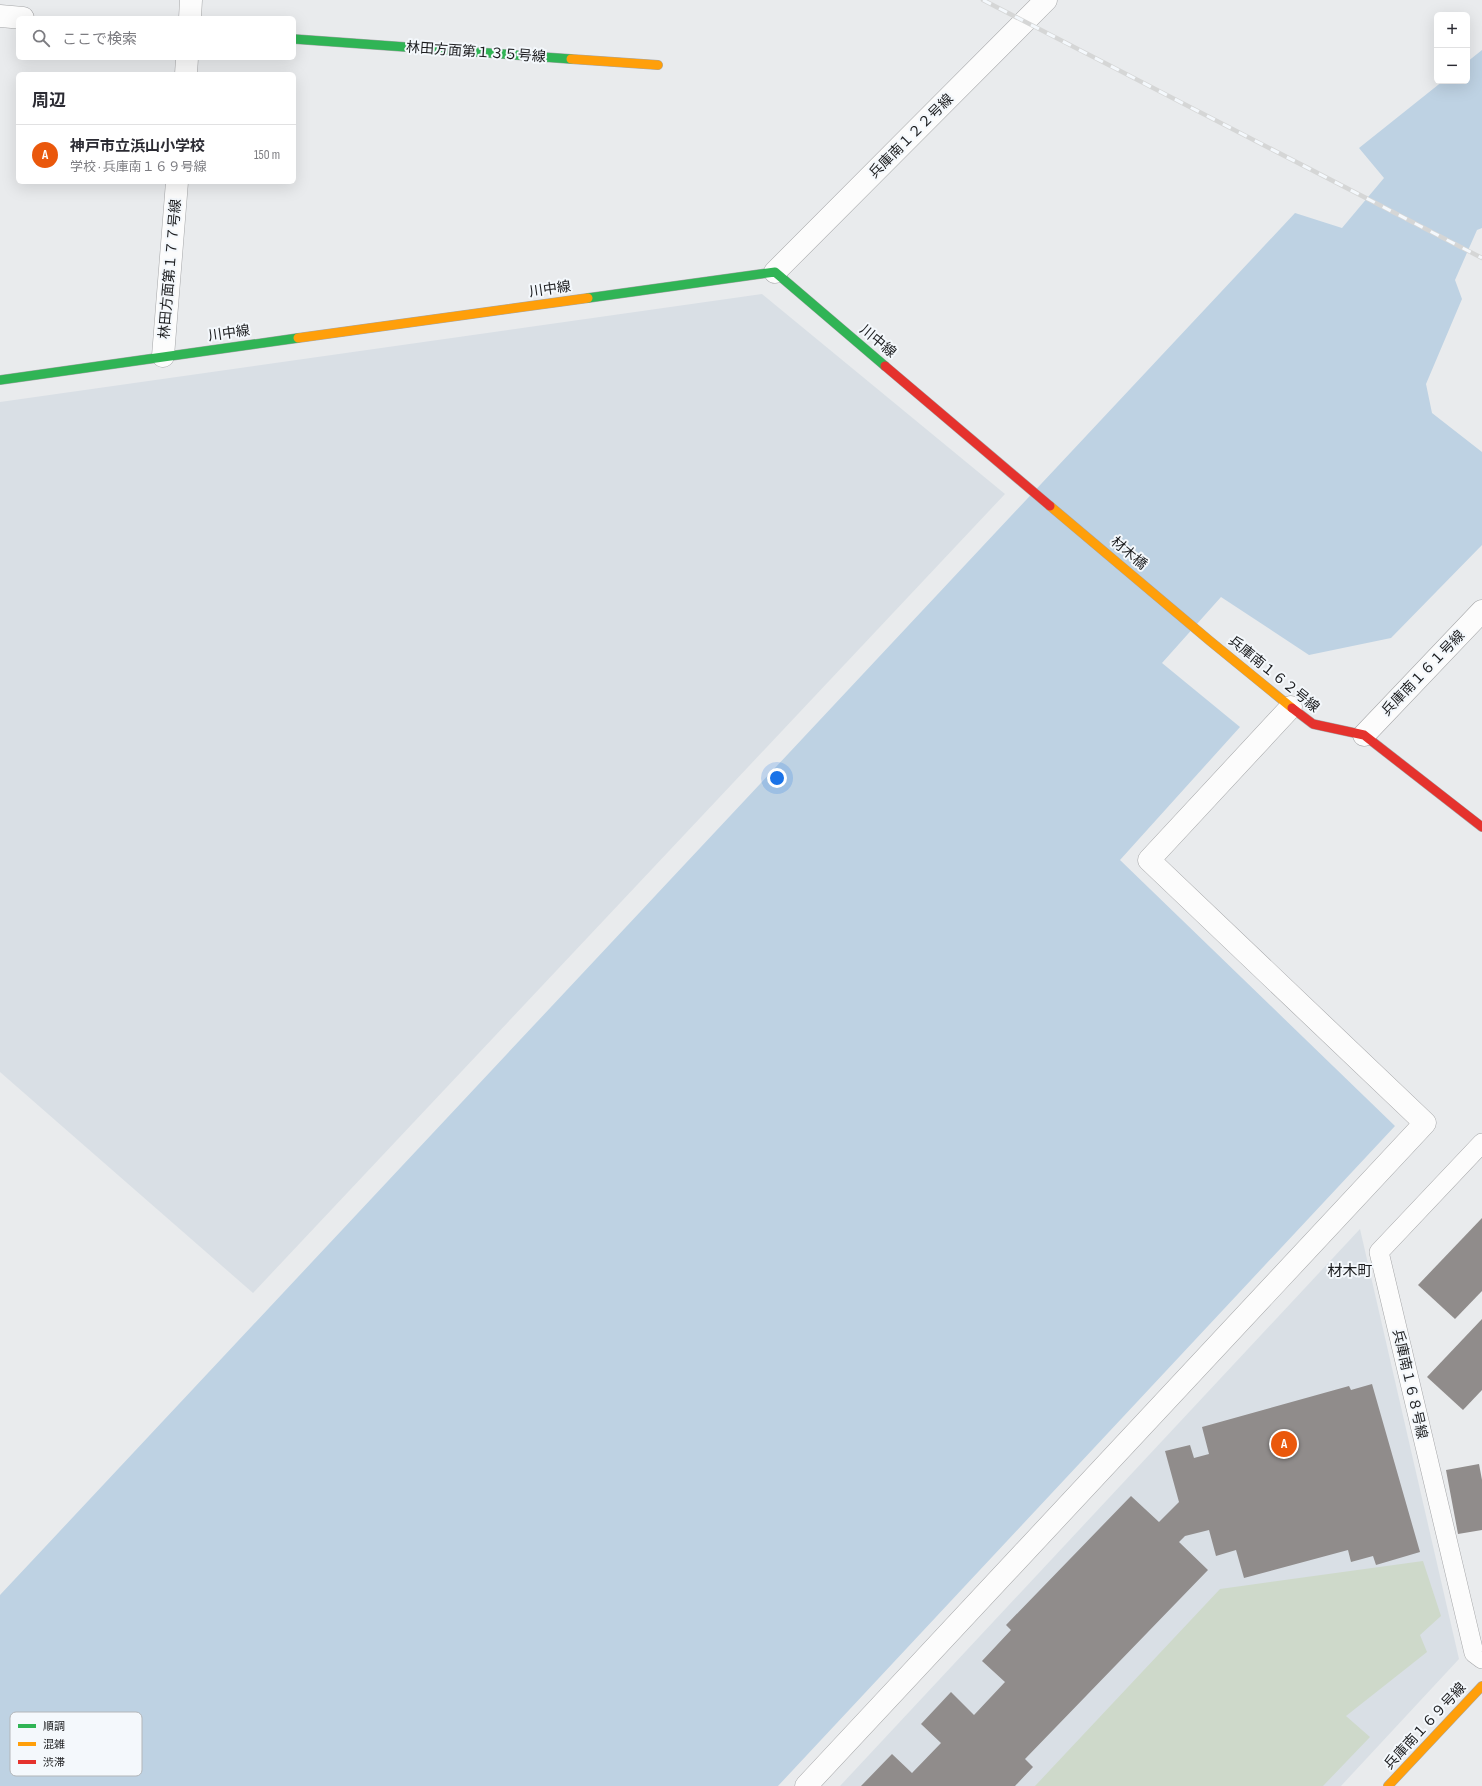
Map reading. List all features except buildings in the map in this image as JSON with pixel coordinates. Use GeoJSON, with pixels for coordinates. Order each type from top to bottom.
{"type":"FeatureCollection","features":[{"type":"Feature","properties":{"kind":"street"},"geometry":{"type":"LineString","coordinates":[[190,16],[191,0]]}},
{"type":"Feature","properties":{"kind":"street","name":"兵庫南１２２号線"},"geometry":{"type":"LineString","coordinates":[[775,272],[1046,0]]}},
{"type":"Feature","properties":{"kind":"street"},"geometry":{"type":"LineString","coordinates":[[0,16],[16,17]]}},
{"type":"Feature","properties":{"kind":"street","name":"林田方面第１３５号線"},"geometry":{"type":"LineString","coordinates":[[296,39],[658,65]]}},
{"type":"Feature","properties":{"kind":"street"},"geometry":{"type":"LineString","coordinates":[[186,72],[187,60]]}},
{"type":"Feature","properties":{"kind":"street","name":"林田方面第１７７号線"},"geometry":{"type":"LineString","coordinates":[[163,356],[177,184]]}},
{"type":"Feature","properties":{"kind":"street","name":"川中線"},"geometry":{"type":"LineString","coordinates":[[0,380],[163,356],[775,272],[1029,487]]}},
{"type":"Feature","properties":{"kind":"street","name":"材木橋"},"geometry":{"type":"LineString","coordinates":[[1029,487],[1210,641]]}},
{"type":"Feature","properties":{"kind":"street","name":"兵庫南１６１号線"},"geometry":{"type":"LineString","coordinates":[[1364,735],[1482,611]]}},
{"type":"Feature","properties":{"kind":"street","name":"兵庫南１６２号線"},"geometry":{"type":"LineString","coordinates":[[1210,641],[1314,724],[1364,735],[1482,827]]}},
{"type":"Feature","properties":{"kind":"street"},"geometry":{"type":"LineString","coordinates":[[806,1786],[1425,1123],[1149,860],[1291,707]]}},
{"type":"Feature","properties":{"kind":"street","name":"兵庫南１６９号線"},"geometry":{"type":"LineString","coordinates":[[1388,1786],[1482,1686]]}},
{"type":"Feature","properties":{"kind":"lane","name":"兵庫南１６８号線"},"geometry":{"type":"LineString","coordinates":[[1482,1143],[1379,1252],[1474,1653],[1482,1659]]}},
{"type":"Feature","properties":{"kind":"shaded area"},"geometry":{"type":"Polygon","coordinates":[[[762,294],[1005,494],[253,1293],[0,1072],[0,402],[762,294]]]}},
{"type":"Feature","properties":{"kind":"shaded area"},"geometry":{"type":"Polygon","coordinates":[[[1360,1229],[1459,1659],[1341,1786],[840,1786],[1360,1229]]]}},
{"type":"Feature","properties":{"kind":"green space"},"geometry":{"type":"Polygon","coordinates":[[[1423,1561],[1441,1616],[1420,1635],[1427,1652],[1346,1716],[1370,1737],[1323,1786],[1035,1786],[1220,1589],[1423,1561]]]}},
{"type":"Feature","properties":{"kind":"water"},"geometry":{"type":"Polygon","coordinates":[[[1482,50],[1482,228],[1477,230],[1455,280],[1462,299],[1426,384],[1432,413],[1482,452],[1482,545],[1391,638],[1309,655],[1221,597],[1162,663],[1240,727],[1120,860],[1395,1126],[778,1786],[0,1786],[0,1595],[1295,213],[1342,228],[1384,178],[1359,148],[1439,84],[1470,84],[1470,60],[1482,50]]]}},
{"type":"Feature","properties":{"kind":"railway"},"geometry":{"type":"LineString","coordinates":[[983,0],[1482,258]]}},
{"type":"Feature","properties":{"kind":"traffic: fast"},"geometry":{"type":"LineString","coordinates":[[296,39],[571,59]]}},
{"type":"Feature","properties":{"kind":"traffic: fast"},"geometry":{"type":"LineString","coordinates":[[588,298],[775,272],[885,366]]}},
{"type":"Feature","properties":{"kind":"traffic: fast"},"geometry":{"type":"LineString","coordinates":[[0,380],[298,338]]}},
{"type":"Feature","properties":{"kind":"traffic: slow"},"geometry":{"type":"LineString","coordinates":[[571,59],[658,65]]}},
{"type":"Feature","properties":{"kind":"traffic: slow"},"geometry":{"type":"LineString","coordinates":[[298,338],[588,298]]}},
{"type":"Feature","properties":{"kind":"traffic: slow"},"geometry":{"type":"LineString","coordinates":[[1050,506],[1292,708]]}},
{"type":"Feature","properties":{"kind":"traffic: slow"},"geometry":{"type":"LineString","coordinates":[[1388,1786],[1482,1686]]}},
{"type":"Feature","properties":{"kind":"traffic: jam"},"geometry":{"type":"LineString","coordinates":[[885,366],[1050,506]]}},
{"type":"Feature","properties":{"kind":"traffic: jam"},"geometry":{"type":"LineString","coordinates":[[1292,708],[1313,724],[1364,735],[1482,827]]}},
{"type":"Feature","properties":{"kind":"place","name":"神戸市立浜山小学校"},"geometry":{"type":"Point","coordinates":[1284,1444]}},
{"type":"Feature","properties":{"kind":"district","name":"材木町"},"geometry":{"type":"Point","coordinates":[1350,1271]}}]}
